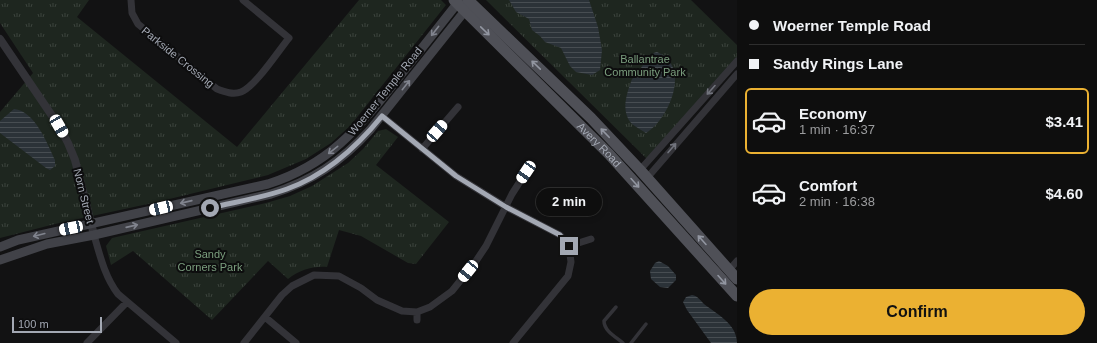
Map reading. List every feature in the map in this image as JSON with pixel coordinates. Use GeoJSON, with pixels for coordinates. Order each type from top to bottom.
{"type":"FeatureCollection","features":[{"type":"Feature","properties":{"kind":"main road","name":"Woerner Temple Road"},"geometry":{"type":"LineString","coordinates":[[0,260],[47,244],[94,235],[271,194],[288,189],[326,170],[358,144],[382,116],[464,2]]}},
{"type":"Feature","properties":{"kind":"main road","name":"Woerner Temple Road"},"geometry":{"type":"LineString","coordinates":[[0,247],[18,240],[268,184],[298,173],[320,160],[347,139],[464,2]]}},
{"type":"Feature","properties":{"kind":"main road","name":"Avery Road"},"geometry":{"type":"LineString","coordinates":[[464,2],[586,113],[737,279]]}},
{"type":"Feature","properties":{"kind":"main road","name":"Avery Road"},"geometry":{"type":"LineString","coordinates":[[464,2],[609,154],[737,296]]}},
{"type":"Feature","properties":{"kind":"street","name":"Parkside Crossing"},"geometry":{"type":"LineString","coordinates":[[132,0],[132,13],[138,24],[217,89],[229,93],[242,92],[252,84],[289,38],[242,0]]}},
{"type":"Feature","properties":{"kind":"street","name":"Norn Street"},"geometry":{"type":"LineString","coordinates":[[0,39],[59,126],[68,142],[75,160],[102,263],[111,285],[127,302],[176,343]]}},
{"type":"Feature","properties":{"kind":"street"},"geometry":{"type":"LineString","coordinates":[[643,174],[683,120],[737,61]]}},
{"type":"Feature","properties":{"kind":"street"},"geometry":{"type":"LineString","coordinates":[[643,174],[691,127],[736,76]]}},
{"type":"Feature","properties":{"kind":"street"},"geometry":{"type":"LineString","coordinates":[[422,149],[458,107]]}},
{"type":"Feature","properties":{"kind":"street"},"geometry":{"type":"LineString","coordinates":[[382,116],[456,176],[506,207],[560,235],[569,246],[572,262],[568,276],[513,343]]}},
{"type":"Feature","properties":{"kind":"street"},"geometry":{"type":"LineString","coordinates":[[244,343],[282,295],[292,286],[314,275],[339,276],[361,288],[377,300],[402,311],[417,312],[430,307],[452,291],[476,261],[486,246],[526,172]]}},
{"type":"Feature","properties":{"kind":"street"},"geometry":{"type":"LineString","coordinates":[[569,246],[591,239]]}},
{"type":"Feature","properties":{"kind":"street"},"geometry":{"type":"LineString","coordinates":[[729,270],[737,261]]}},
{"type":"Feature","properties":{"kind":"street"},"geometry":{"type":"LineString","coordinates":[[87,343],[127,302]]}},
{"type":"Feature","properties":{"kind":"street"},"geometry":{"type":"LineString","coordinates":[[417,312],[417,320]]}},
{"type":"Feature","properties":{"kind":"street"},"geometry":{"type":"LineString","coordinates":[[265,317],[296,343]]}},
{"type":"Feature","properties":{"kind":"lane"},"geometry":{"type":"LineString","coordinates":[[728,71],[736,76]]}},
{"type":"Feature","properties":{"kind":"lane"},"geometry":{"type":"LineString","coordinates":[[683,120],[691,127]]}},
{"type":"Feature","properties":{"kind":"lane"},"geometry":{"type":"LineString","coordinates":[[616,307],[604,321],[604,326],[624,343]]}},
{"type":"Feature","properties":{"kind":"lane"},"geometry":{"type":"LineString","coordinates":[[631,343],[646,324]]}},
{"type":"Feature","properties":{"kind":"green space"},"geometry":{"type":"Polygon","coordinates":[[[0,0],[89,0],[77,17],[237,147],[359,0],[441,0],[446,5],[350,126],[331,143],[306,159],[268,175],[0,238],[0,112],[33,73],[0,23],[0,0]]]}},
{"type":"Feature","properties":{"kind":"green space","name":"Ballantrae Community Park"},"geometry":{"type":"Polygon","coordinates":[[[486,0],[691,0],[737,45],[737,61],[648,160],[486,0]]]}},
{"type":"Feature","properties":{"kind":"green space","name":"Sandy Corners Park"},"geometry":{"type":"Polygon","coordinates":[[[386,129],[398,137],[376,165],[449,222],[416,264],[408,263],[361,236],[339,230],[327,267],[306,269],[288,279],[268,261],[212,320],[133,251],[111,265],[106,246],[112,238],[266,203],[290,196],[312,186],[348,163],[363,149],[378,131],[386,129]]]}},
{"type":"Feature","properties":{"kind":"shaded area"},"geometry":{"type":"Polygon","coordinates":[[[509,0],[589,0],[598,27],[602,50],[600,70],[592,75],[576,72],[570,66],[561,48],[545,42],[532,30],[529,19],[516,12],[509,0]]]}},
{"type":"Feature","properties":{"kind":"shaded area"},"geometry":{"type":"Polygon","coordinates":[[[657,52],[668,59],[673,69],[675,80],[669,105],[655,126],[646,133],[632,124],[628,119],[625,108],[628,90],[632,79],[639,72],[647,59],[653,53],[657,52]]]}},
{"type":"Feature","properties":{"kind":"shaded area"},"geometry":{"type":"Polygon","coordinates":[[[14,109],[28,115],[44,137],[55,160],[55,166],[50,170],[0,133],[0,121],[14,109]]]}},
{"type":"Feature","properties":{"kind":"shaded area"},"geometry":{"type":"Polygon","coordinates":[[[659,261],[668,266],[676,275],[676,280],[668,288],[660,287],[651,279],[650,271],[655,263],[659,261]]]}},
{"type":"Feature","properties":{"kind":"shaded area"},"geometry":{"type":"Polygon","coordinates":[[[692,295],[697,297],[730,325],[734,330],[737,343],[711,343],[687,310],[683,302],[686,297],[692,295]]]}},
{"type":"Feature","properties":{"kind":"route"},"geometry":{"type":"LineString","coordinates":[[210,208],[271,194],[288,189],[308,180],[326,170],[342,158],[358,144],[382,116],[456,176],[506,207],[560,235],[569,246]]}}]}
